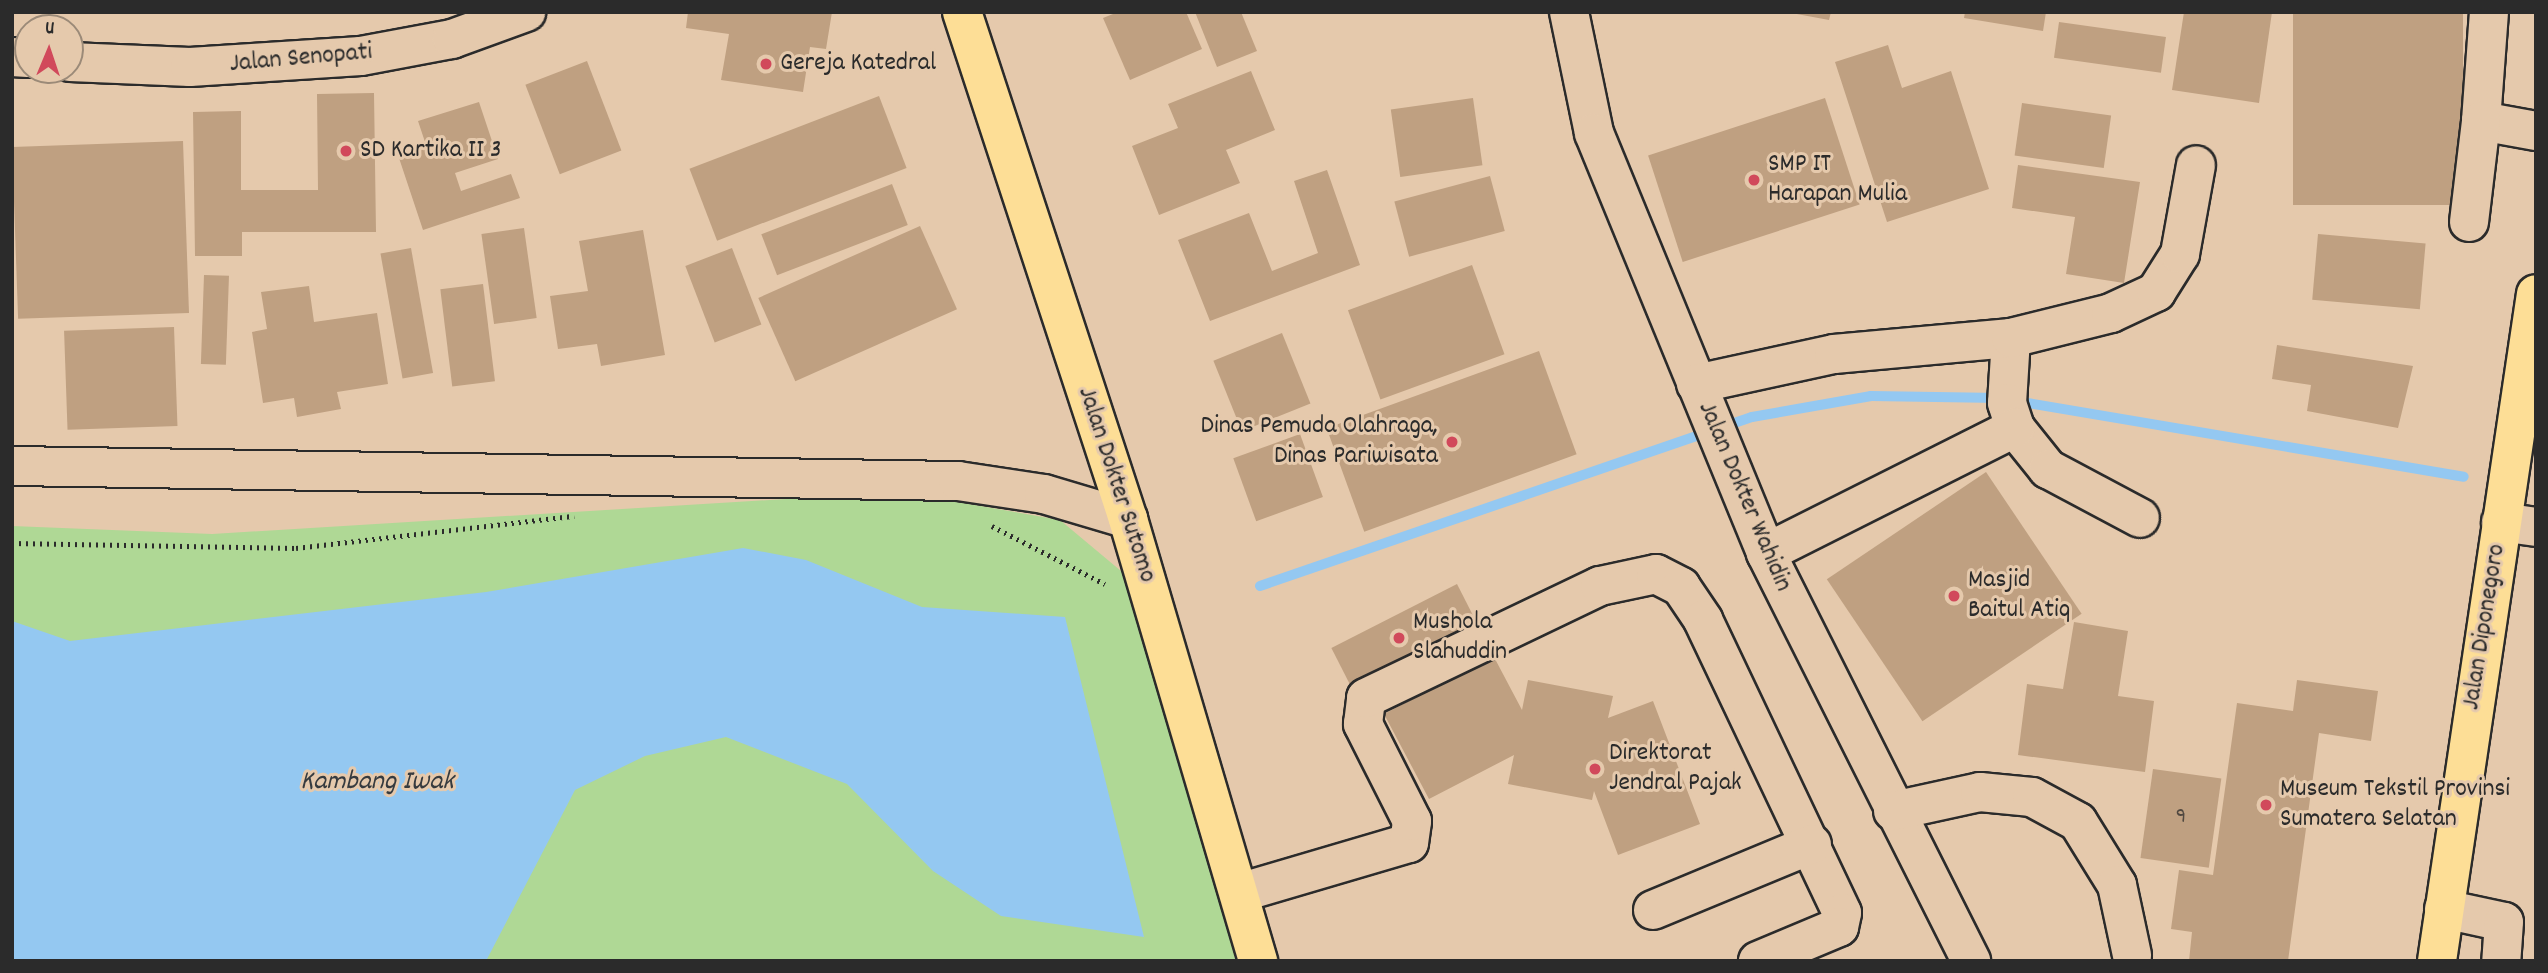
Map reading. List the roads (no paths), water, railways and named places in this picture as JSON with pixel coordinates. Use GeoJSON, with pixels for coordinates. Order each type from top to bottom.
{"type":"FeatureCollection","features":[{"type":"Feature","properties":{"kind":"main road","name":"Jalan Dokter Sutomo"},"geometry":{"type":"LineString","coordinates":[[962,12],[1128,519],[1258,961]]}},
{"type":"Feature","properties":{"kind":"main road","name":"Jalan Diponegoro"},"geometry":{"type":"LineString","coordinates":[[2437,961],[2444,909],[2518,525],[2534,318]]}},
{"type":"Feature","properties":{"kind":"street","name":"Jalan Senopati"},"geometry":{"type":"LineString","coordinates":[[84,62],[202,66],[361,56],[452,39],[526,12]]}},
{"type":"Feature","properties":{"kind":"street","name":"Jalan Dokter Wahidin"},"geometry":{"type":"LineString","coordinates":[[1569,12],[1594,133],[1766,553],[1893,811],[1971,961]]}},
{"type":"Feature","properties":{"kind":"street"},"geometry":{"type":"LineString","coordinates":[[2469,222],[2481,121],[2489,12]]}},
{"type":"Feature","properties":{"kind":"street"},"geometry":{"type":"LineString","coordinates":[[2481,121],[2536,131]]}},
{"type":"Feature","properties":{"kind":"street"},"geometry":{"type":"LineString","coordinates":[[1710,414],[1834,354],[2011,338],[2111,313],[2156,292],[2180,254],[2196,165]]}},
{"type":"Feature","properties":{"kind":"street"},"geometry":{"type":"LineString","coordinates":[[2011,338],[2007,403],[2015,428],[2048,469],[2140,518]]}},
{"type":"Feature","properties":{"kind":"street"},"geometry":{"type":"LineString","coordinates":[[1766,553],[2015,428]]}},
{"type":"Feature","properties":{"kind":"street"},"geometry":{"type":"LineString","coordinates":[[12,466],[958,481],[1044,494],[1128,519]]}},
{"type":"Feature","properties":{"kind":"street"},"geometry":{"type":"LineString","coordinates":[[1239,893],[1409,843],[1412,821],[1363,724],[1366,698],[1511,626],[1642,573],[1671,578],[1703,620],[1812,844],[1843,921],[1758,961]]}},
{"type":"Feature","properties":{"kind":"street"},"geometry":{"type":"LineString","coordinates":[[1893,811],[1980,792],[2032,797],[2078,822],[2118,885],[2132,955]]}},
{"type":"Feature","properties":{"kind":"street"},"geometry":{"type":"LineString","coordinates":[[1653,910],[1812,844]]}},
{"type":"Feature","properties":{"kind":"street"},"geometry":{"type":"LineString","coordinates":[[2444,909],[2504,922],[2501,961]]}},
{"type":"Feature","properties":{"kind":"water","name":"Kambang Iwak"},"geometry":{"type":"Polygon","coordinates":[[[743,548],[806,560],[922,607],[1065,617],[1144,937],[1001,916],[933,871],[847,784],[726,737],[645,756],[575,790],[486,961],[12,961],[12,621],[70,641],[486,592],[743,548]]]}},
{"type":"Feature","properties":{"kind":"waterway"},"geometry":{"type":"LineString","coordinates":[[1260,586],[1752,417],[1871,396],[2000,398]]}},
{"type":"Feature","properties":{"kind":"waterway"},"geometry":{"type":"LineString","coordinates":[[2016,401],[2464,477]]}},
{"type":"Feature","properties":{"kind":"place","name":"Gereja Katedral"},"geometry":{"type":"Point","coordinates":[766,64]}},
{"type":"Feature","properties":{"kind":"place","name":"SD Kartika II 3"},"geometry":{"type":"Point","coordinates":[346,151]}},
{"type":"Feature","properties":{"kind":"place","name":"SMP IT Harapan Mulia"},"geometry":{"type":"Point","coordinates":[1754,180]}},
{"type":"Feature","properties":{"kind":"place","name":"Dinas Pemuda Olahraga, Dinas Pariwisata"},"geometry":{"type":"Point","coordinates":[1452,442]}},
{"type":"Feature","properties":{"kind":"place","name":"Masjid Baitul Atiq"},"geometry":{"type":"Point","coordinates":[1954,596]}},
{"type":"Feature","properties":{"kind":"place","name":"Mushola Slahuddin"},"geometry":{"type":"Point","coordinates":[1399,638]}},
{"type":"Feature","properties":{"kind":"place","name":"Direktorat Jendral Pajak"},"geometry":{"type":"Point","coordinates":[1595,769]}},
{"type":"Feature","properties":{"kind":"place","name":"Museum Tekstil Provinsi Sumatera Selatan"},"geometry":{"type":"Point","coordinates":[2266,805]}}]}
